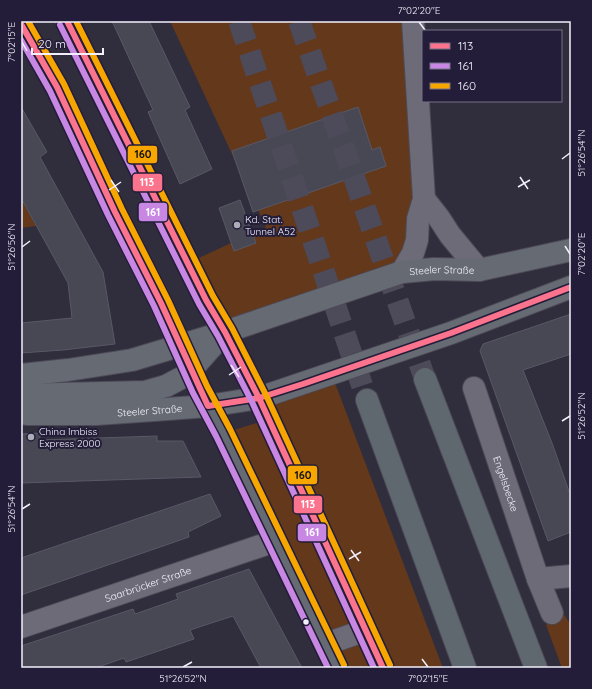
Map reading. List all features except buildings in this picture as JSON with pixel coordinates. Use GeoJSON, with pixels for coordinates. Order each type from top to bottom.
{"type":"FeatureCollection","features":[{"type":"Feature","properties":{"kind":"highway"},"geometry":{"type":"LineString","coordinates":[[425,379],[536,668]]}},
{"type":"Feature","properties":{"kind":"highway"},"geometry":{"type":"LineString","coordinates":[[367,400],[465,668]]}},
{"type":"Feature","properties":{"kind":"main road"},"geometry":{"type":"LineString","coordinates":[[67,21],[206,300],[225,332],[259,398],[383,668]]}},
{"type":"Feature","properties":{"kind":"main road"},"geometry":{"type":"LineString","coordinates":[[21,24],[57,86],[115,212],[181,346],[208,406],[223,432],[337,668]]}},
{"type":"Feature","properties":{"kind":"main road","name":"Steeler Straße"},"geometry":{"type":"LineString","coordinates":[[21,375],[68,370],[132,360],[225,332],[402,272],[434,269],[479,270],[571,250]]}},
{"type":"Feature","properties":{"kind":"main road","name":"Steeler Straße"},"geometry":{"type":"LineString","coordinates":[[21,413],[96,414],[208,406],[259,398],[451,332],[571,287]]}},
{"type":"Feature","properties":{"kind":"main road","name":"Steeler Straße"},"geometry":{"type":"LineString","coordinates":[[21,395],[145,392],[166,386],[183,377],[191,370],[225,332]]}},
{"type":"Feature","properties":{"kind":"street"},"geometry":{"type":"LineString","coordinates":[[402,272],[417,240],[418,219],[424,198],[413,21]]}},
{"type":"Feature","properties":{"kind":"street"},"geometry":{"type":"LineString","coordinates":[[424,198],[450,236],[479,270]]}},
{"type":"Feature","properties":{"kind":"street","name":"Engelsbecke"},"geometry":{"type":"LineString","coordinates":[[474,388],[538,579],[552,613]]}},
{"type":"Feature","properties":{"kind":"street","name":"Saarbrücker Straße"},"geometry":{"type":"LineString","coordinates":[[21,627],[275,541]]}},
{"type":"Feature","properties":{"kind":"street"},"geometry":{"type":"LineString","coordinates":[[538,579],[571,576]]}},
{"type":"Feature","properties":{"kind":"street"},"geometry":{"type":"LineString","coordinates":[[326,644],[366,630]]}},
{"type":"Feature","properties":{"kind":"shaded area"},"geometry":{"type":"Polygon","coordinates":[[[170,21],[411,21],[422,205],[401,271],[226,330],[190,262],[266,227],[170,21]]]}},
{"type":"Feature","properties":{"kind":"shaded area"},"geometry":{"type":"Polygon","coordinates":[[[21,199],[36,226],[21,228],[21,199]]]}},
{"type":"Feature","properties":{"kind":"shaded area"},"geometry":{"type":"Polygon","coordinates":[[[332,375],[443,668],[338,668],[224,433],[270,419],[261,399],[332,375]]]}},
{"type":"Feature","properties":{"kind":"shaded area"},"geometry":{"type":"Polygon","coordinates":[[[561,610],[571,625],[571,668],[562,668],[546,625],[561,610]]]}},
{"type":"Feature","properties":{"kind":"tunnel"},"geometry":{"type":"LineString","coordinates":[[239,21],[367,400]]}},
{"type":"Feature","properties":{"kind":"tunnel"},"geometry":{"type":"LineString","coordinates":[[299,21],[425,379]]}},
{"type":"Feature","properties":{"kind":"transit line","name":"160"},"geometry":{"type":"LineString","coordinates":[[28,21],[64,84],[122,209],[168,300],[207,386],[230,429],[344,665]]}},
{"type":"Feature","properties":{"kind":"transit line","name":"113"},"geometry":{"type":"LineString","coordinates":[[67,21],[206,300],[225,332],[259,398],[383,668]]}},
{"type":"Feature","properties":{"kind":"transit line","name":"160"},"geometry":{"type":"LineString","coordinates":[[76,21],[213,296],[232,328],[266,395],[390,665]]}},
{"type":"Feature","properties":{"kind":"transit line","name":"113"},"geometry":{"type":"LineString","coordinates":[[21,24],[57,87],[115,212],[161,303],[208,406],[259,398],[303,384],[451,333],[571,287]]}},
{"type":"Feature","properties":{"kind":"transit line","name":"161"},"geometry":{"type":"LineString","coordinates":[[60,25],[199,304],[218,336],[252,402],[374,668]]}},
{"type":"Feature","properties":{"kind":"transit line","name":"161"},"geometry":{"type":"LineString","coordinates":[[21,40],[50,91],[108,215],[154,306],[193,393],[216,436],[328,668]]}},
{"type":"Feature","properties":{"kind":"place","name":"Kd. Stat. Tunnel A52"},"geometry":{"type":"Point","coordinates":[237,225]}},
{"type":"Feature","properties":{"kind":"place","name":"China Imbiss Express 2000"},"geometry":{"type":"Point","coordinates":[31,437]}}]}
